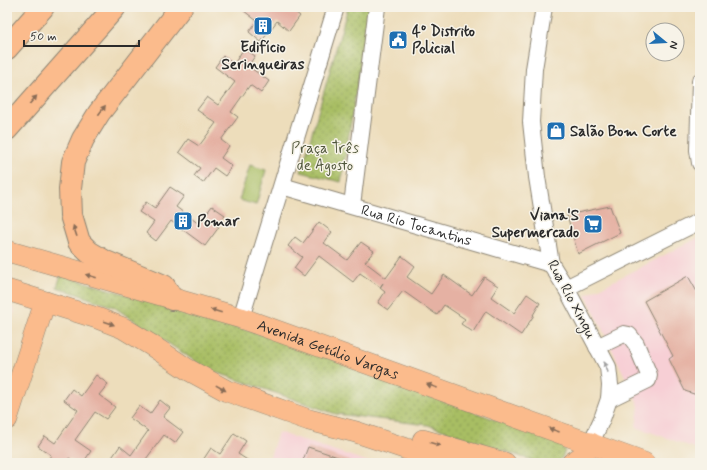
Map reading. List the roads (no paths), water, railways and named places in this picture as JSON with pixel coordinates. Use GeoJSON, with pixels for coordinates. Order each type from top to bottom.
{"type":"FeatureCollection","features":[{"type":"Feature","properties":{"kind":"highway"},"geometry":{"type":"LineString","coordinates":[[7,48],[42,7]]}},
{"type":"Feature","properties":{"kind":"highway"},"geometry":{"type":"LineString","coordinates":[[7,129],[115,7]]}},
{"type":"Feature","properties":{"kind":"highway"},"geometry":{"type":"LineString","coordinates":[[172,299],[164,286],[106,262],[89,252],[79,242],[71,215],[70,189],[73,162],[83,139],[99,113],[181,7]]}},
{"type":"Feature","properties":{"kind":"main road","name":"Avenida Getúlio Vargas"},"geometry":{"type":"LineString","coordinates":[[7,251],[240,318],[644,463]]}},
{"type":"Feature","properties":{"kind":"main road"},"geometry":{"type":"LineString","coordinates":[[7,290],[97,318],[123,328],[152,345],[187,369],[227,391],[309,420],[356,432],[449,463]]}},
{"type":"Feature","properties":{"kind":"main road"},"geometry":{"type":"LineString","coordinates":[[7,419],[45,302]]}},
{"type":"Feature","properties":{"kind":"main road"},"geometry":{"type":"LineString","coordinates":[[356,432],[386,431],[504,463]]}},
{"type":"Feature","properties":{"kind":"main road"},"geometry":{"type":"LineString","coordinates":[[572,463],[581,457],[591,443]]}},
{"type":"Feature","properties":{"kind":"street"},"geometry":{"type":"LineString","coordinates":[[240,318],[336,7]]}},
{"type":"Feature","properties":{"kind":"street"},"geometry":{"type":"LineString","coordinates":[[352,205],[377,7]]}},
{"type":"Feature","properties":{"kind":"street","name":"Rua Rio Xingu"},"geometry":{"type":"LineString","coordinates":[[544,7],[534,69],[531,122],[536,178],[551,264],[566,288],[608,367],[610,385],[609,399],[591,443]]}},
{"type":"Feature","properties":{"kind":"street"},"geometry":{"type":"LineString","coordinates":[[700,81],[698,150],[700,163]]}},
{"type":"Feature","properties":{"kind":"street","name":"Rua Rio Tocantins"},"geometry":{"type":"LineString","coordinates":[[282,186],[352,205],[551,264]]}},
{"type":"Feature","properties":{"kind":"street"},"geometry":{"type":"LineString","coordinates":[[566,288],[700,220]]}},
{"type":"Feature","properties":{"kind":"street"},"geometry":{"type":"LineString","coordinates":[[597,347],[624,334],[629,335],[636,344],[649,375],[648,380],[609,399]]}},
{"type":"Feature","properties":{"kind":"place","name":"Edifício Seringueiras"},"geometry":{"type":"Point","coordinates":[263,26]}},
{"type":"Feature","properties":{"kind":"place","name":"4º Distrito Policial"},"geometry":{"type":"Point","coordinates":[398,40]}},
{"type":"Feature","properties":{"kind":"place","name":"Salão Bom Corte"},"geometry":{"type":"Point","coordinates":[556,131]}},
{"type":"Feature","properties":{"kind":"place","name":"Pomar"},"geometry":{"type":"Point","coordinates":[183,221]}},
{"type":"Feature","properties":{"kind":"place","name":"Viana'S Supermercado"},"geometry":{"type":"Point","coordinates":[593,224]}},
{"type":"Feature","properties":{"kind":"park label","name":"Praça Três de Agosto"},"geometry":{"type":"Point","coordinates":[325,156]}}]}
